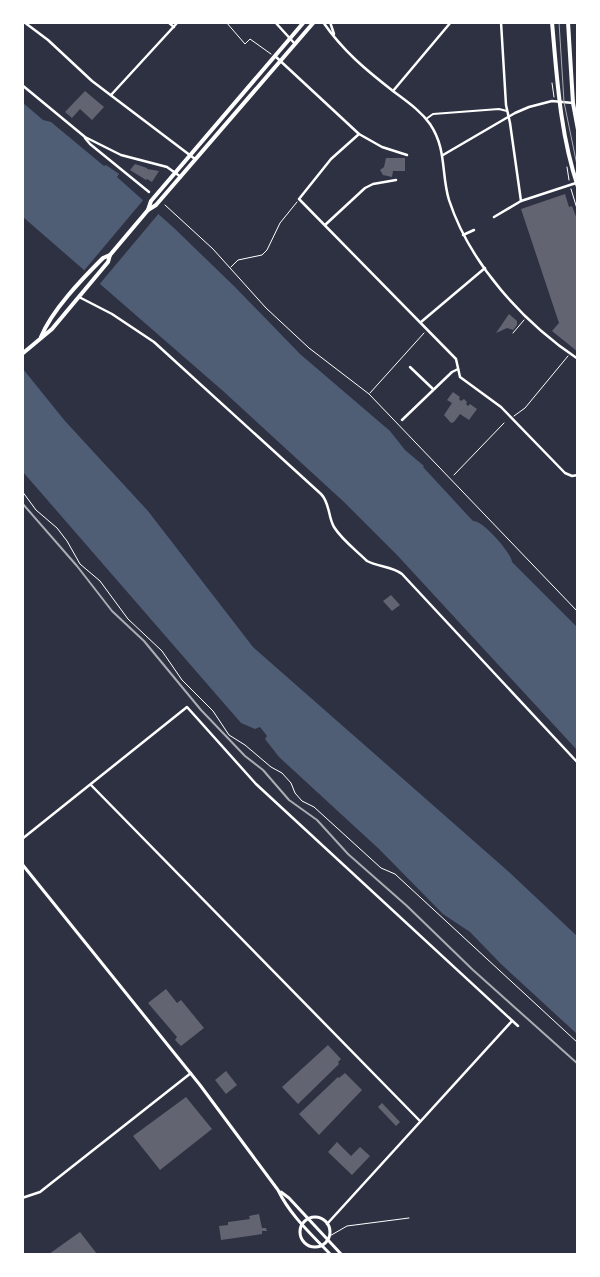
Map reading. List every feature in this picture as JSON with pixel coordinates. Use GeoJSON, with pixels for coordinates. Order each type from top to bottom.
{"type":"FeatureCollection","features":[{"type":"Feature","properties":{"kind":"main road"},"geometry":{"type":"LineString","coordinates":[[22,354],[41,336],[52,329],[108,262],[110,255],[148,210],[152,201],[164,186],[304,22]]}},
{"type":"Feature","properties":{"kind":"main road"},"geometry":{"type":"LineString","coordinates":[[148,210],[156,205],[181,177],[314,22]]}},
{"type":"Feature","properties":{"kind":"main road"},"geometry":{"type":"LineString","coordinates":[[552,22],[557,101],[572,172],[577,185]]}},
{"type":"Feature","properties":{"kind":"main road"},"geometry":{"type":"LineString","coordinates":[[568,22],[578,130]]}},
{"type":"Feature","properties":{"kind":"main road"},"geometry":{"type":"LineString","coordinates":[[41,336],[46,324],[72,292],[103,258],[110,255]]}},
{"type":"Feature","properties":{"kind":"main road"},"geometry":{"type":"LineString","coordinates":[[72,292],[79,297]]}},
{"type":"Feature","properties":{"kind":"main road"},"geometry":{"type":"LineString","coordinates":[[22,864],[190,1073],[278,1190],[284,1202],[330,1254]]}},
{"type":"Feature","properties":{"kind":"main road"},"geometry":{"type":"LineString","coordinates":[[278,1190],[289,1198],[341,1254]]}},
{"type":"Feature","properties":{"kind":"main road"},"geometry":{"type":"LineString","coordinates":[[316,1218],[327,1224],[329,1229],[328,1238],[321,1245],[312,1247],[305,1243],[300,1235],[302,1224],[307,1219],[316,1218]]}},
{"type":"Feature","properties":{"kind":"street"},"geometry":{"type":"LineString","coordinates":[[24,22],[48,40],[92,81],[195,159]]}},
{"type":"Feature","properties":{"kind":"street"},"geometry":{"type":"LineString","coordinates":[[168,22],[174,27]]}},
{"type":"Feature","properties":{"kind":"street"},"geometry":{"type":"LineString","coordinates":[[111,95],[178,22]]}},
{"type":"Feature","properties":{"kind":"street"},"geometry":{"type":"LineString","coordinates":[[275,22],[296,45]]}},
{"type":"Feature","properties":{"kind":"street"},"geometry":{"type":"LineString","coordinates":[[324,22],[351,57],[414,107],[426,119],[436,134],[443,155],[448,196],[463,235],[485,268],[526,317],[578,359]]}},
{"type":"Feature","properties":{"kind":"street"},"geometry":{"type":"LineString","coordinates":[[330,22],[335,37]]}},
{"type":"Feature","properties":{"kind":"street"},"geometry":{"type":"LineString","coordinates":[[393,91],[401,79],[451,22]]}},
{"type":"Feature","properties":{"kind":"street"},"geometry":{"type":"LineString","coordinates":[[501,22],[507,111],[521,201]]}},
{"type":"Feature","properties":{"kind":"street"},"geometry":{"type":"LineString","coordinates":[[275,56],[359,134],[382,147],[407,155]]}},
{"type":"Feature","properties":{"kind":"street"},"geometry":{"type":"LineString","coordinates":[[22,85],[149,192]]}},
{"type":"Feature","properties":{"kind":"street"},"geometry":{"type":"LineString","coordinates":[[443,155],[530,107],[557,101],[574,103]]}},
{"type":"Feature","properties":{"kind":"street"},"geometry":{"type":"LineString","coordinates":[[426,119],[433,114],[507,111]]}},
{"type":"Feature","properties":{"kind":"street"},"geometry":{"type":"LineString","coordinates":[[359,134],[331,159],[299,199],[456,360],[460,377],[501,407],[565,473],[572,476],[578,475]]}},
{"type":"Feature","properties":{"kind":"street"},"geometry":{"type":"LineString","coordinates":[[85,137],[121,154],[167,167],[181,177]]}},
{"type":"Feature","properties":{"kind":"street"},"geometry":{"type":"LineString","coordinates":[[325,225],[366,188],[373,184],[396,180]]}},
{"type":"Feature","properties":{"kind":"street"},"geometry":{"type":"LineString","coordinates":[[494,217],[521,201],[577,185]]}},
{"type":"Feature","properties":{"kind":"street"},"geometry":{"type":"LineString","coordinates":[[463,235],[474,230]]}},
{"type":"Feature","properties":{"kind":"street"},"geometry":{"type":"LineString","coordinates":[[421,323],[485,268]]}},
{"type":"Feature","properties":{"kind":"street"},"geometry":{"type":"LineString","coordinates":[[79,297],[112,314],[154,342],[321,494],[325,499],[336,530],[367,561],[396,570],[402,574],[578,763]]}},
{"type":"Feature","properties":{"kind":"street"},"geometry":{"type":"LineString","coordinates":[[410,367],[433,389]]}},
{"type":"Feature","properties":{"kind":"street"},"geometry":{"type":"LineString","coordinates":[[402,420],[433,389],[458,369]]}},
{"type":"Feature","properties":{"kind":"street"},"geometry":{"type":"LineString","coordinates":[[22,839],[187,707],[256,784],[518,1026]]}},
{"type":"Feature","properties":{"kind":"street"},"geometry":{"type":"LineString","coordinates":[[91,785],[420,1121]]}},
{"type":"Feature","properties":{"kind":"street"},"geometry":{"type":"LineString","coordinates":[[327,1224],[512,1021]]}},
{"type":"Feature","properties":{"kind":"street"},"geometry":{"type":"LineString","coordinates":[[22,1198],[40,1192],[190,1073]]}},
{"type":"Feature","properties":{"kind":"lane"},"geometry":{"type":"LineString","coordinates":[[328,1238],[347,1226],[409,1218]]}},
{"type":"Feature","properties":{"kind":"path"},"geometry":{"type":"LineString","coordinates":[[226,22],[245,44],[250,39],[268,52]]}},
{"type":"Feature","properties":{"kind":"path"},"geometry":{"type":"LineString","coordinates":[[552,87],[557,101]]}},
{"type":"Feature","properties":{"kind":"path"},"geometry":{"type":"LineString","coordinates":[[571,190],[578,212]]}},
{"type":"Feature","properties":{"kind":"path"},"geometry":{"type":"LineString","coordinates":[[231,267],[238,260],[262,255],[268,250],[280,222],[299,199]]}},
{"type":"Feature","properties":{"kind":"path"},"geometry":{"type":"LineString","coordinates":[[165,205],[193,229],[231,267],[266,308],[309,348],[369,394],[578,612]]}},
{"type":"Feature","properties":{"kind":"path"},"geometry":{"type":"LineString","coordinates":[[513,333],[526,317]]}},
{"type":"Feature","properties":{"kind":"path"},"geometry":{"type":"LineString","coordinates":[[369,394],[425,332],[421,323]]}},
{"type":"Feature","properties":{"kind":"path"},"geometry":{"type":"LineString","coordinates":[[510,418],[526,408],[570,354]]}},
{"type":"Feature","properties":{"kind":"path"},"geometry":{"type":"LineString","coordinates":[[454,475],[504,424]]}},
{"type":"Feature","properties":{"kind":"path"},"geometry":{"type":"LineString","coordinates":[[22,491],[36,510],[57,528],[80,564],[100,582],[128,619],[162,651],[182,680],[213,711],[232,738],[245,744],[282,773],[292,783],[298,797],[314,807],[381,868],[395,874],[578,1043]]}},
{"type":"Feature","properties":{"kind":"water"},"geometry":{"type":"Polygon","coordinates":[[[22,102],[43,120],[51,122],[104,166],[106,165],[119,174],[117,177],[174,228],[235,287],[300,354],[390,431],[405,450],[424,466],[473,521],[478,522],[490,531],[507,552],[512,562],[577,627],[577,750],[397,555],[344,502],[223,391],[23,217],[22,102]]]}},
{"type":"Feature","properties":{"kind":"water"},"geometry":{"type":"Polygon","coordinates":[[[23,369],[65,421],[148,511],[253,647],[509,872],[577,936],[577,1034],[501,964],[470,932],[443,914],[379,849],[279,757],[265,739],[267,736],[260,727],[255,729],[241,723],[23,472],[23,369]]]}},
{"type":"Feature","properties":{"kind":"pier"},"geometry":{"type":"Polygon","coordinates":[[[145,198],[160,212],[98,286],[82,273],[145,198]]]}},
{"type":"Feature","properties":{"kind":"building"},"geometry":{"type":"Polygon","coordinates":[[[85,91],[104,107],[92,120],[80,109],[72,118],[65,112],[85,91]]]}},
{"type":"Feature","properties":{"kind":"building"},"geometry":{"type":"Polygon","coordinates":[[[386,158],[405,158],[405,171],[393,171],[392,177],[383,175],[380,170],[384,167],[386,158]]]}},
{"type":"Feature","properties":{"kind":"building"},"geometry":{"type":"Polygon","coordinates":[[[135,164],[159,171],[152,182],[130,170],[135,164]]]}},
{"type":"Feature","properties":{"kind":"building"},"geometry":{"type":"Polygon","coordinates":[[[565,194],[569,207],[572,206],[578,222],[578,352],[552,331],[559,323],[521,209],[565,194]]]}},
{"type":"Feature","properties":{"kind":"building"},"geometry":{"type":"Polygon","coordinates":[[[509,314],[517,321],[517,325],[513,330],[507,328],[496,333],[509,314]]]}},
{"type":"Feature","properties":{"kind":"building"},"geometry":{"type":"Polygon","coordinates":[[[453,392],[460,397],[461,401],[464,399],[468,406],[470,404],[477,409],[469,420],[460,414],[451,423],[444,415],[452,403],[447,400],[453,392]]]}},
{"type":"Feature","properties":{"kind":"building"},"geometry":{"type":"Polygon","coordinates":[[[391,595],[400,605],[392,611],[383,601],[391,595]]]}},
{"type":"Feature","properties":{"kind":"building"},"geometry":{"type":"Polygon","coordinates":[[[166,989],[177,1003],[181,1000],[204,1028],[181,1046],[175,1040],[177,1037],[148,1003],[166,989]]]}},
{"type":"Feature","properties":{"kind":"building"},"geometry":{"type":"Polygon","coordinates":[[[328,1045],[341,1059],[338,1062],[339,1064],[298,1104],[282,1087],[328,1045]]]}},
{"type":"Feature","properties":{"kind":"building"},"geometry":{"type":"Polygon","coordinates":[[[226,1071],[237,1085],[226,1094],[215,1080],[226,1071]]]}},
{"type":"Feature","properties":{"kind":"building"},"geometry":{"type":"Polygon","coordinates":[[[345,1073],[362,1090],[319,1135],[299,1114],[338,1077],[345,1073]]]}},
{"type":"Feature","properties":{"kind":"building"},"geometry":{"type":"Polygon","coordinates":[[[186,1097],[212,1129],[160,1170],[133,1136],[186,1097]]]}},
{"type":"Feature","properties":{"kind":"building"},"geometry":{"type":"Polygon","coordinates":[[[382,1103],[400,1122],[396,1126],[378,1107],[382,1103]]]}},
{"type":"Feature","properties":{"kind":"building"},"geometry":{"type":"Polygon","coordinates":[[[337,1142],[351,1156],[360,1147],[370,1156],[352,1175],[328,1152],[337,1142]]]}},
{"type":"Feature","properties":{"kind":"building"},"geometry":{"type":"Polygon","coordinates":[[[259,1214],[262,1228],[266,1228],[267,1231],[262,1231],[262,1234],[221,1240],[219,1226],[228,1225],[228,1222],[250,1219],[249,1216],[259,1214]]]}},
{"type":"Feature","properties":{"kind":"building"},"geometry":{"type":"Polygon","coordinates":[[[80,1232],[97,1254],[49,1254],[80,1232]]]}},
{"type":"Feature","properties":{"kind":"tram line"},"geometry":{"type":"LineString","coordinates":[[559,22],[564,102],[578,170]]}},
{"type":"Feature","properties":{"kind":"railway"},"geometry":{"type":"LineString","coordinates":[[22,503],[77,566],[112,611],[144,641],[201,710],[245,756],[263,770],[289,800],[317,820],[348,854],[578,1064]]}}]}
